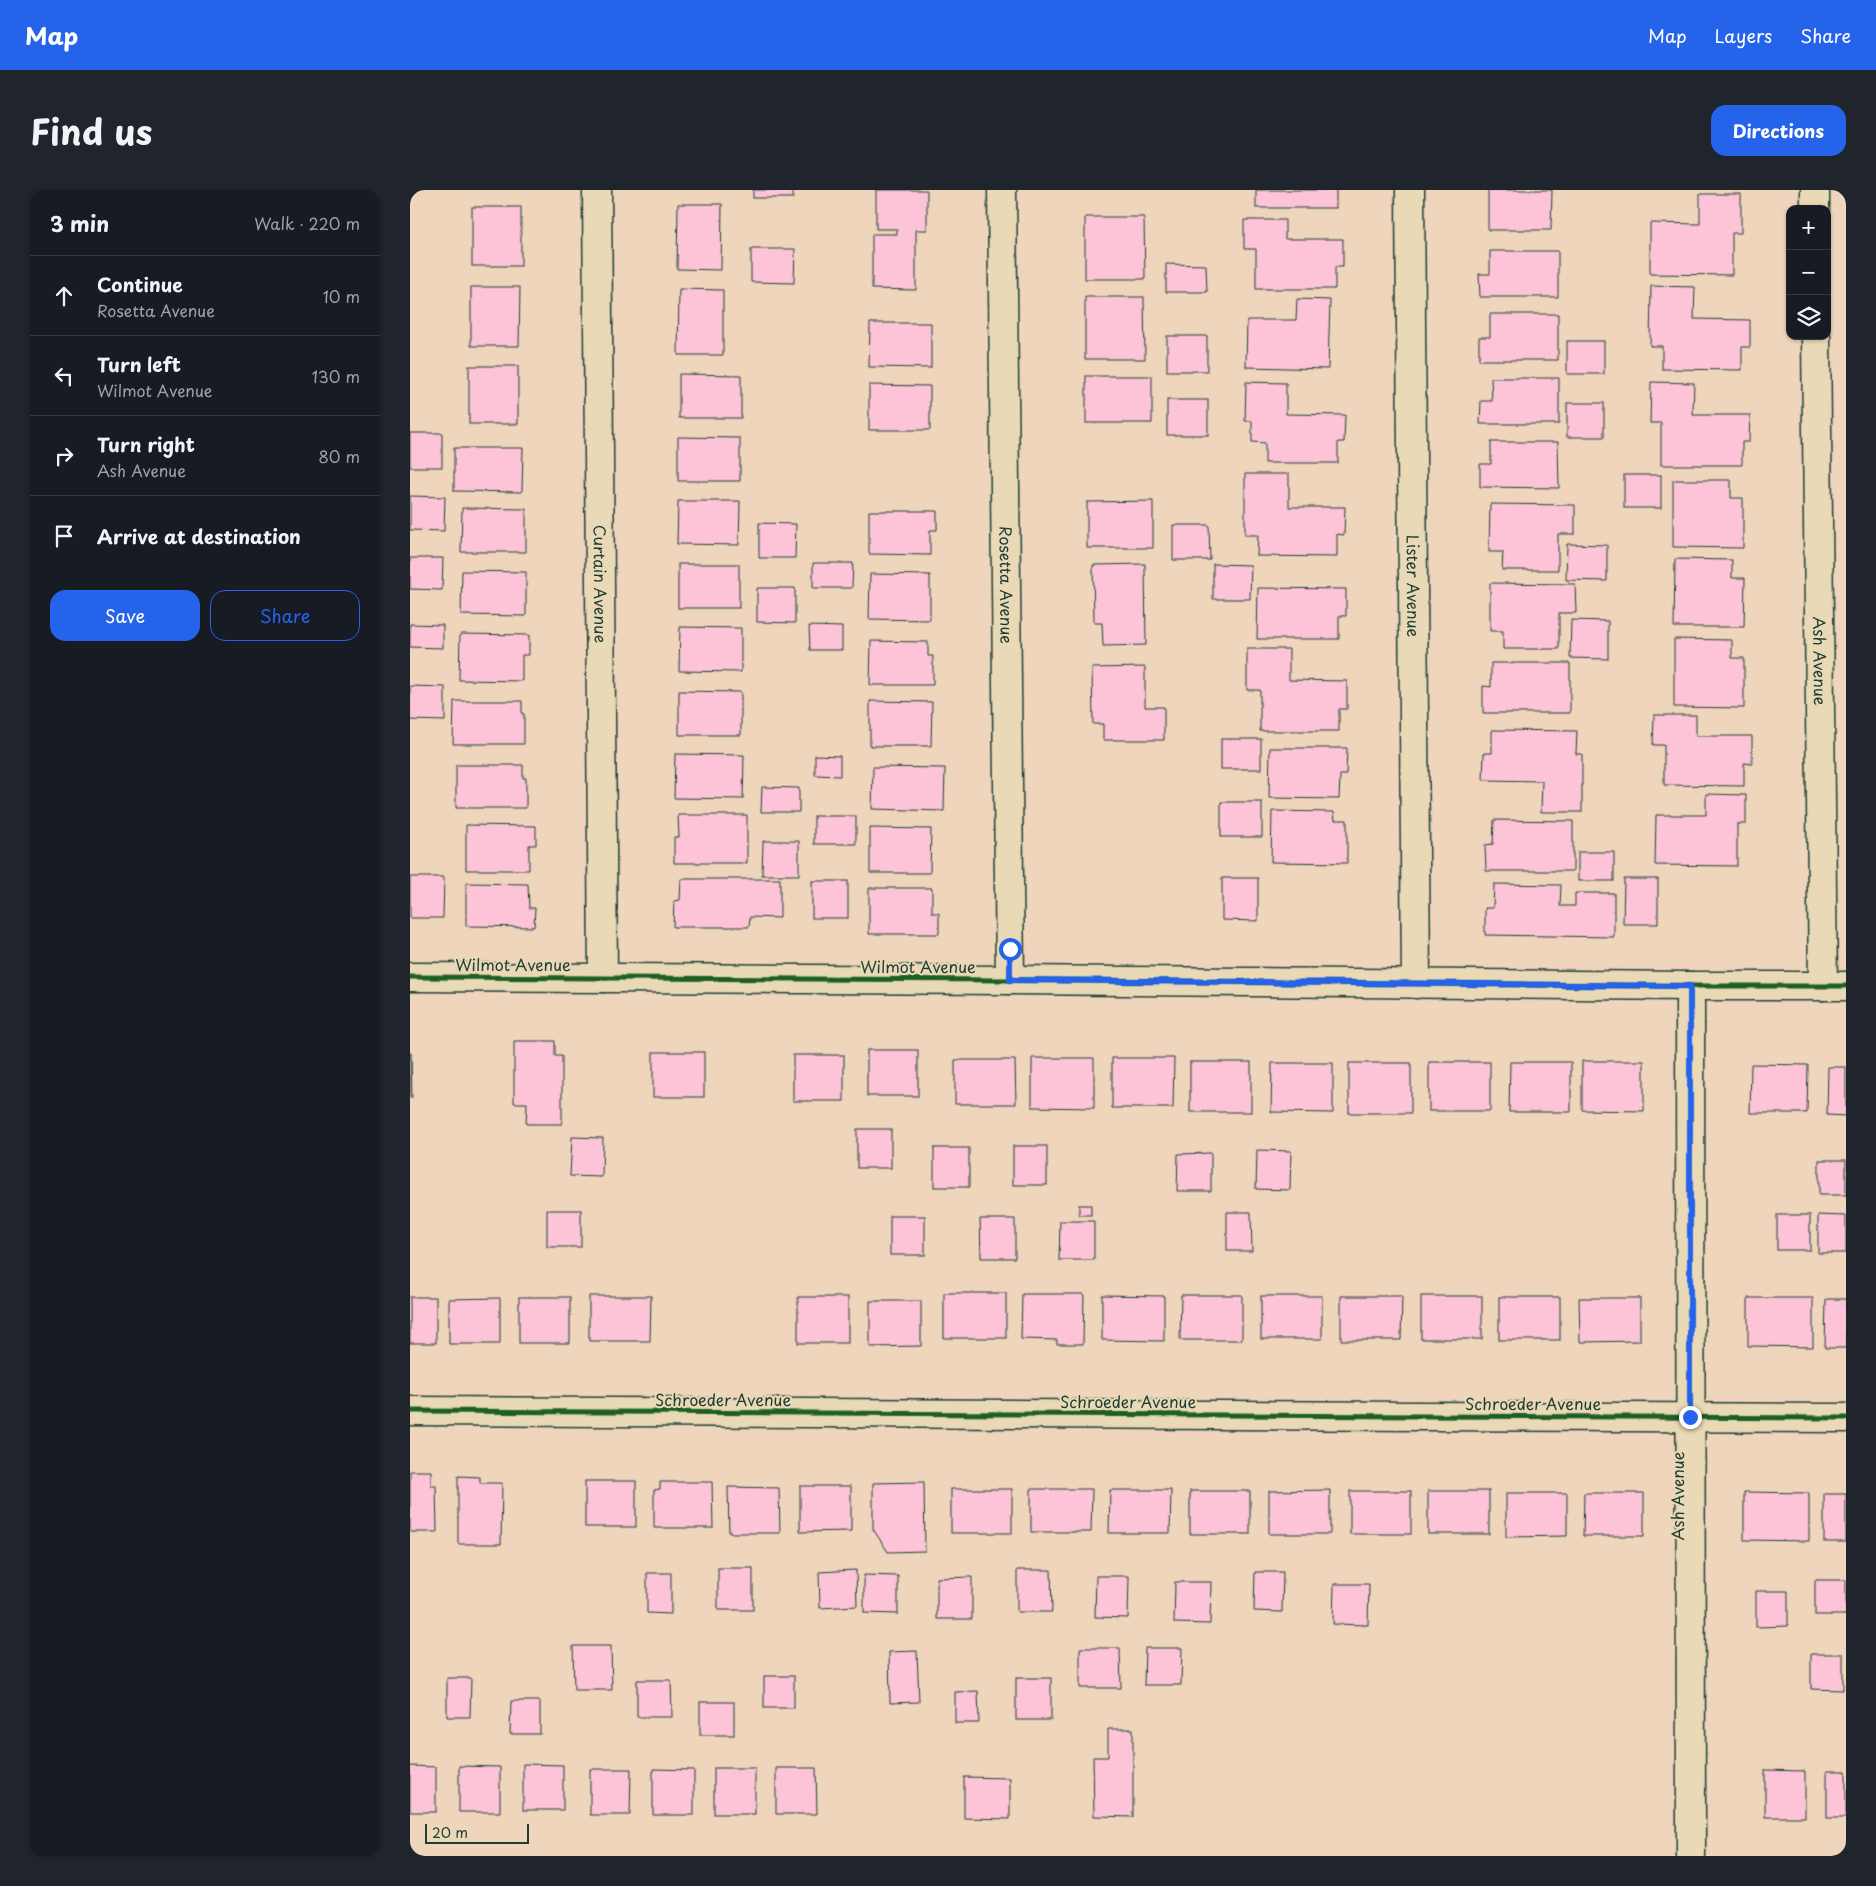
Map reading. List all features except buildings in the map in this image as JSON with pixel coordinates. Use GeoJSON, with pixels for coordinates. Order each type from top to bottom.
{"type":"FeatureCollection","features":[{"type":"Feature","properties":{"kind":"street","name":"Curtain Avenue"},"geometry":{"type":"LineString","coordinates":[[597,190],[603,978]]}},
{"type":"Feature","properties":{"kind":"street","name":"Rosetta Avenue"},"geometry":{"type":"LineString","coordinates":[[1002,190],[1010,980]]}},
{"type":"Feature","properties":{"kind":"street","name":"Lister Avenue"},"geometry":{"type":"LineString","coordinates":[[1410,190],[1416,984]]}},
{"type":"Feature","properties":{"kind":"street"},"geometry":{"type":"LineString","coordinates":[[1815,190],[1815,205]]}},
{"type":"Feature","properties":{"kind":"street","name":"Ash Avenue"},"geometry":{"type":"LineString","coordinates":[[1816,340],[1834,986]]}},
{"type":"Feature","properties":{"kind":"street","name":"Wilmot Avenue"},"geometry":{"type":"LineString","coordinates":[[410,977],[1834,986]]}},
{"type":"Feature","properties":{"kind":"street","name":"Ash Avenue"},"geometry":{"type":"LineString","coordinates":[[1690,986],[1691,1856]]}},
{"type":"Feature","properties":{"kind":"street","name":"Schroeder Avenue"},"geometry":{"type":"LineString","coordinates":[[410,1411],[1846,1418]]}},
{"type":"Feature","properties":{"kind":"cycle path"},"geometry":{"type":"LineString","coordinates":[[410,977],[1846,986]]}},
{"type":"Feature","properties":{"kind":"cycle path"},"geometry":{"type":"LineString","coordinates":[[410,1411],[1846,1418]]}},
{"type":"Feature","properties":{"kind":"route"},"geometry":{"type":"LineString","coordinates":[[1010,949],[1010,980],[1690,986],[1690,1417]]}}]}
